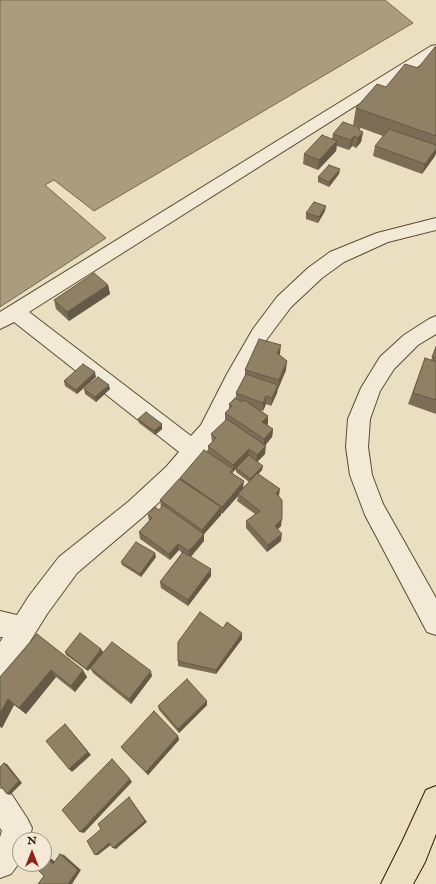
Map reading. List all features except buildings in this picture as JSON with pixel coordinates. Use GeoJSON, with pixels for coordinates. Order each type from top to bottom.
{"type":"FeatureCollection","features":[{"type":"Feature","properties":{"kind":"main road"},"geometry":{"type":"LineString","coordinates":[[396,884],[414,851],[436,800]]}},
{"type":"Feature","properties":{"kind":"street"},"geometry":{"type":"LineString","coordinates":[[194,450],[7,317],[436,49]]}},
{"type":"Feature","properties":{"kind":"street"},"geometry":{"type":"LineString","coordinates":[[0,666],[11,627],[38,605],[68,565],[136,509],[174,474],[209,431],[234,380],[260,334],[284,302],[315,273],[337,257],[383,237],[436,224]]}},
{"type":"Feature","properties":{"kind":"street"},"geometry":{"type":"LineString","coordinates":[[436,324],[411,340],[387,363],[371,388],[359,419],[357,447],[361,475],[373,508],[436,623]]}},
{"type":"Feature","properties":{"kind":"street"},"geometry":{"type":"LineString","coordinates":[[0,802],[17,828],[12,848],[0,863]]}},
{"type":"Feature","properties":{"kind":"shaded area"},"geometry":{"type":"Polygon","coordinates":[[[0,0],[385,0],[413,23],[94,211],[54,180],[45,185],[106,238],[0,307],[0,0]]]}}]}
